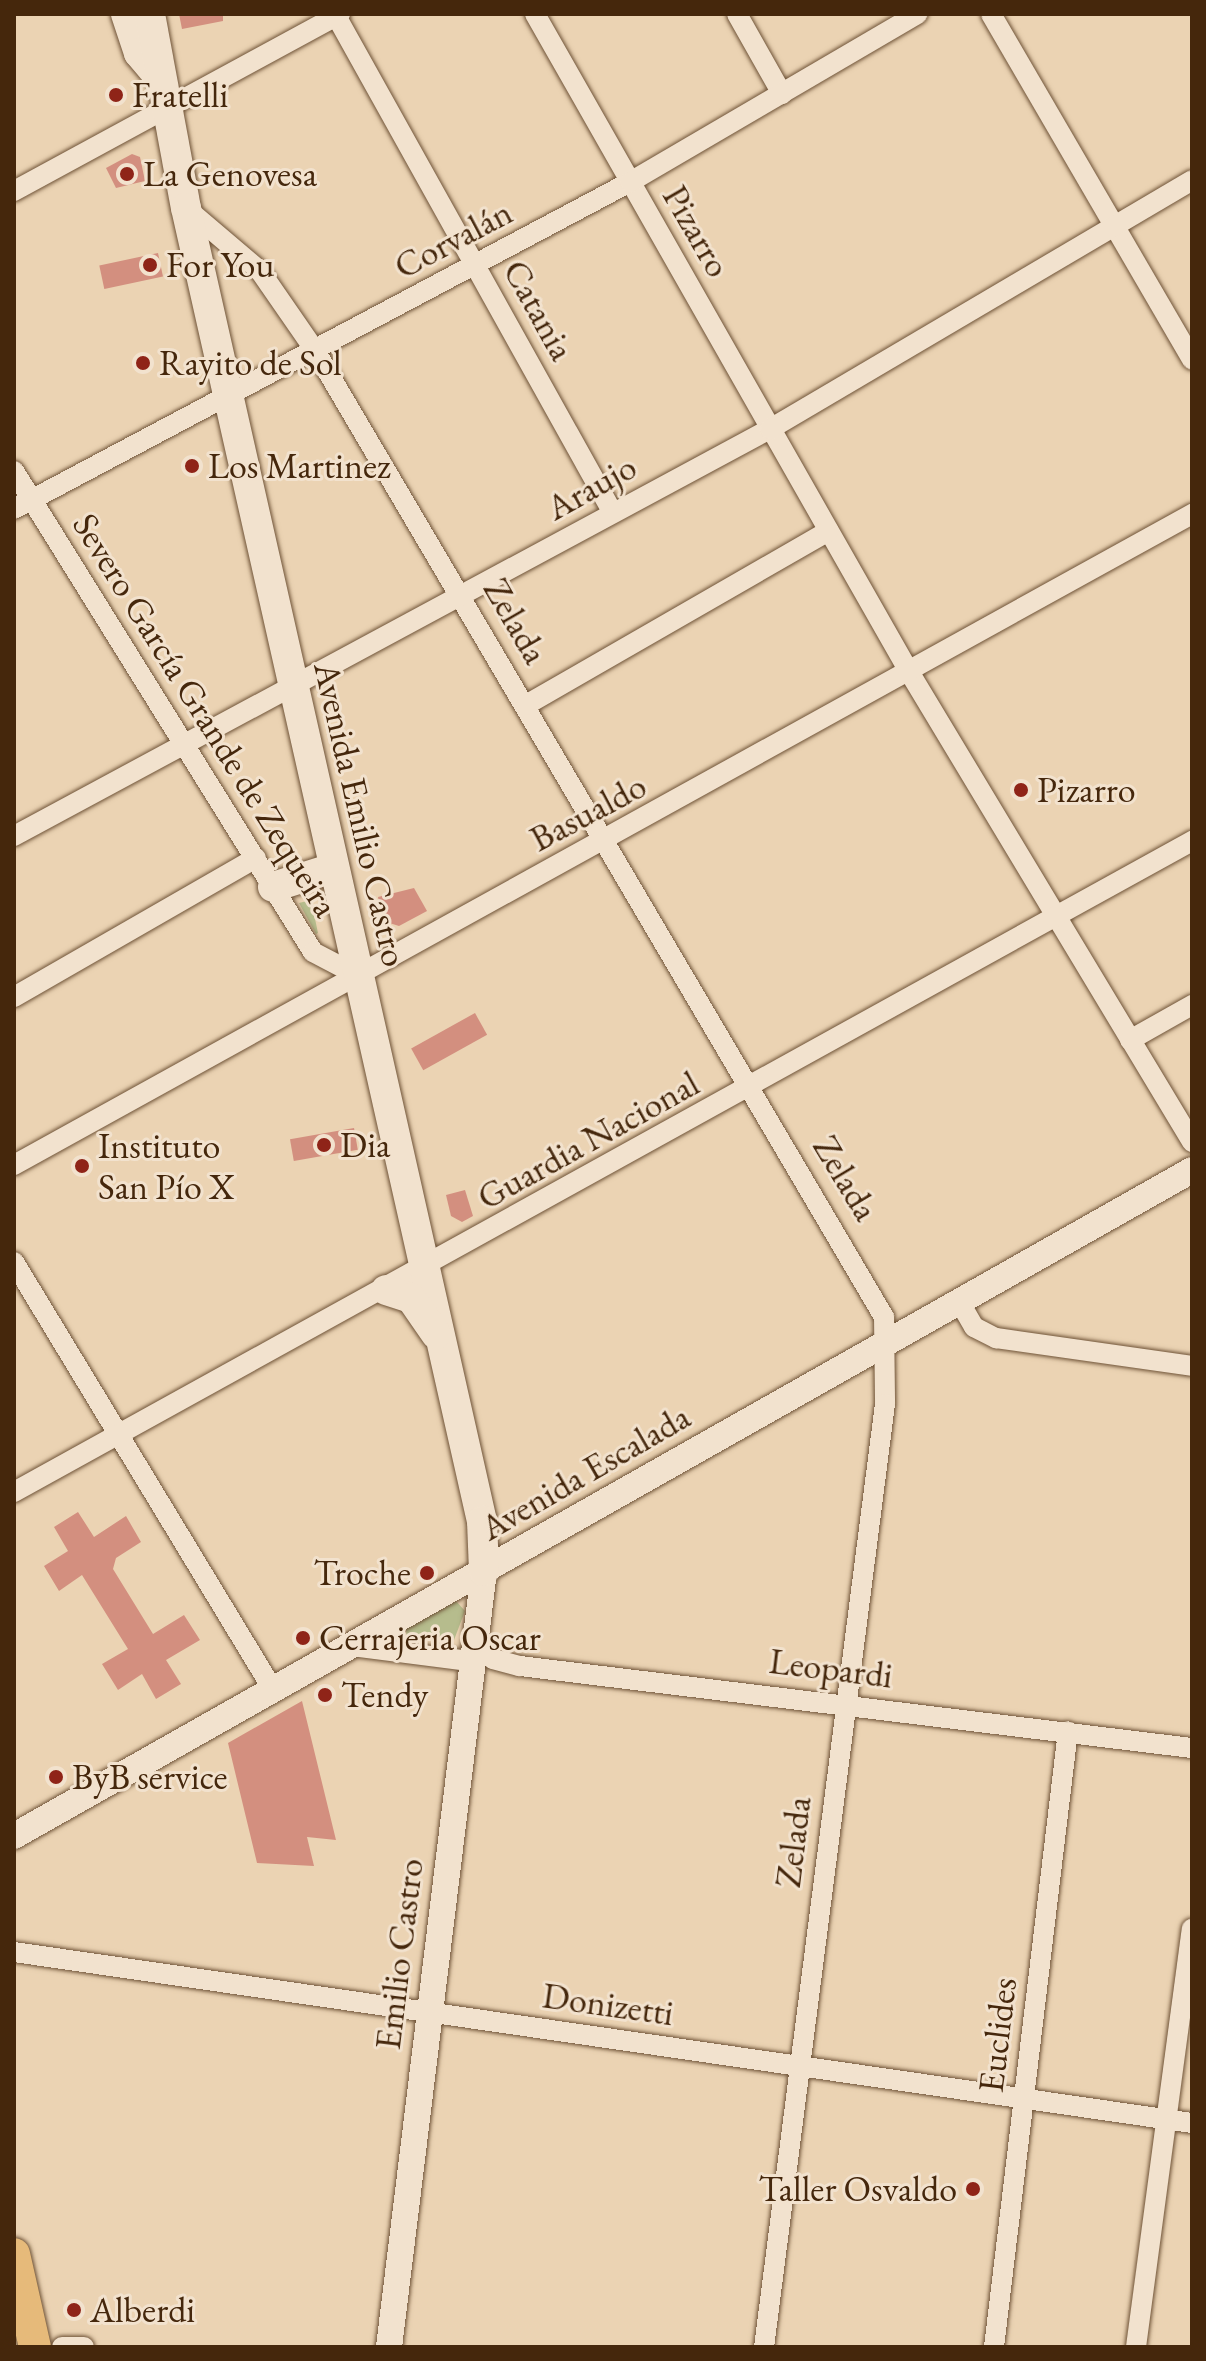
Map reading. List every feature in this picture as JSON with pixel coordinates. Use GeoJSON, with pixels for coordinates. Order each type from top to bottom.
{"type":"FeatureCollection","features":[{"type":"Feature","properties":{"kind":"main road","name":"Avenida Emilio Castro"},"geometry":{"type":"LineString","coordinates":[[126,14],[139,53],[157,75]]}},
{"type":"Feature","properties":{"kind":"main road","name":"Avenida Emilio Castro"},"geometry":{"type":"LineString","coordinates":[[148,20],[186,208],[333,868],[446,1354],[482,1521],[484,1571]]}},
{"type":"Feature","properties":{"kind":"main road"},"geometry":{"type":"LineString","coordinates":[[273,887],[333,868]]}},
{"type":"Feature","properties":{"kind":"main road"},"geometry":{"type":"LineString","coordinates":[[386,1290],[420,1307],[446,1354]]}},
{"type":"Feature","properties":{"kind":"main road"},"geometry":{"type":"LineString","coordinates":[[14,2254],[35,2347]]}},
{"type":"Feature","properties":{"kind":"street","name":"Pizarro"},"geometry":{"type":"LineString","coordinates":[[535,14],[911,675],[1192,1142]]}},
{"type":"Feature","properties":{"kind":"street"},"geometry":{"type":"LineString","coordinates":[[737,14],[782,94]]}},
{"type":"Feature","properties":{"kind":"street","name":"Corvalán"},"geometry":{"type":"LineString","coordinates":[[23,504],[229,399],[630,182],[917,14]]}},
{"type":"Feature","properties":{"kind":"street"},"geometry":{"type":"LineString","coordinates":[[991,14],[1192,360]]}},
{"type":"Feature","properties":{"kind":"street"},"geometry":{"type":"LineString","coordinates":[[14,190],[337,15]]}},
{"type":"Feature","properties":{"kind":"street","name":"Catania"},"geometry":{"type":"LineString","coordinates":[[337,15],[613,513]]}},
{"type":"Feature","properties":{"kind":"street","name":"Araujo"},"geometry":{"type":"LineString","coordinates":[[14,836],[183,741],[294,688],[770,429],[1192,180]]}},
{"type":"Feature","properties":{"kind":"street","name":"Zelada"},"geometry":{"type":"LineString","coordinates":[[186,208],[260,271],[316,352],[875,1292],[886,1340],[885,1404],[764,2347]]}},
{"type":"Feature","properties":{"kind":"street","name":"Severo García Grande de Zequeira"},"geometry":{"type":"LineString","coordinates":[[14,471],[23,504],[183,741],[313,952],[357,975]]}},
{"type":"Feature","properties":{"kind":"street","name":"Basualdo"},"geometry":{"type":"LineString","coordinates":[[14,1165],[911,675],[1192,514]]}},
{"type":"Feature","properties":{"kind":"street"},"geometry":{"type":"LineString","coordinates":[[526,705],[828,531]]}},
{"type":"Feature","properties":{"kind":"street","name":"Guardia Nacional"},"geometry":{"type":"LineString","coordinates":[[14,1492],[753,1088],[1192,841]]}},
{"type":"Feature","properties":{"kind":"street"},"geometry":{"type":"LineString","coordinates":[[14,997],[256,858]]}},
{"type":"Feature","properties":{"kind":"street"},"geometry":{"type":"LineString","coordinates":[[1130,1040],[1192,1005]]}},
{"type":"Feature","properties":{"kind":"street","name":"Avenida Escalada"},"geometry":{"type":"LineString","coordinates":[[14,1836],[886,1340],[1192,1170]]}},
{"type":"Feature","properties":{"kind":"street"},"geometry":{"type":"LineString","coordinates":[[14,1262],[272,1688]]}},
{"type":"Feature","properties":{"kind":"street"},"geometry":{"type":"LineString","coordinates":[[959,1301],[974,1327],[996,1338],[1192,1366]]}},
{"type":"Feature","properties":{"kind":"street","name":"Emilio Castro"},"geometry":{"type":"LineString","coordinates":[[389,2347],[471,1648],[484,1571]]}},
{"type":"Feature","properties":{"kind":"street"},"geometry":{"type":"LineString","coordinates":[[352,1646],[471,1648]]}},
{"type":"Feature","properties":{"kind":"street","name":"Leopardi"},"geometry":{"type":"LineString","coordinates":[[471,1648],[493,1659],[520,1666],[1192,1748]]}},
{"type":"Feature","properties":{"kind":"street","name":"Euclides"},"geometry":{"type":"LineString","coordinates":[[994,2347],[1068,1731]]}},
{"type":"Feature","properties":{"kind":"street"},"geometry":{"type":"LineString","coordinates":[[1136,2347],[1192,1929]]}},
{"type":"Feature","properties":{"kind":"street","name":"Donizetti"},"geometry":{"type":"LineString","coordinates":[[14,1952],[1192,2123]]}},
{"type":"Feature","properties":{"kind":"street"},"geometry":{"type":"LineString","coordinates":[[62,2347],[84,2347]]}},
{"type":"Feature","properties":{"kind":"green space"},"geometry":{"type":"Polygon","coordinates":[[[311,900],[318,933],[316,934],[299,903],[311,900]]]}},
{"type":"Feature","properties":{"kind":"green space"},"geometry":{"type":"Polygon","coordinates":[[[456,1601],[465,1611],[454,1640],[407,1640],[406,1629],[456,1601]]]}},
{"type":"Feature","properties":{"kind":"building"},"geometry":{"type":"Polygon","coordinates":[[[179,14],[223,14],[223,21],[182,29],[179,14]]]}},
{"type":"Feature","properties":{"kind":"building","name":"La Genovesa"},"geometry":{"type":"Polygon","coordinates":[[[132,154],[140,157],[145,181],[116,188],[106,168],[132,154]]]}},
{"type":"Feature","properties":{"kind":"building"},"geometry":{"type":"Polygon","coordinates":[[[158,253],[163,276],[104,289],[99,265],[158,253]]]}},
{"type":"Feature","properties":{"kind":"building"},"geometry":{"type":"Polygon","coordinates":[[[414,888],[427,911],[399,926],[383,921],[378,897],[414,888]]]}},
{"type":"Feature","properties":{"kind":"building"},"geometry":{"type":"Polygon","coordinates":[[[475,1013],[487,1035],[423,1070],[411,1048],[475,1013]]]}},
{"type":"Feature","properties":{"kind":"building","name":"Dia"},"geometry":{"type":"Polygon","coordinates":[[[354,1128],[358,1150],[294,1161],[290,1139],[354,1128]]]}},
{"type":"Feature","properties":{"kind":"building"},"geometry":{"type":"Polygon","coordinates":[[[465,1190],[473,1216],[462,1222],[451,1216],[446,1195],[465,1190]]]}},
{"type":"Feature","properties":{"kind":"building"},"geometry":{"type":"Polygon","coordinates":[[[78,1512],[94,1537],[126,1516],[141,1542],[116,1558],[113,1569],[153,1634],[184,1615],[200,1640],[166,1660],[181,1684],[156,1699],[142,1674],[118,1690],[102,1664],[128,1649],[82,1575],[59,1591],[44,1566],[68,1551],[54,1527],[78,1512]]]}},
{"type":"Feature","properties":{"kind":"building"},"geometry":{"type":"Polygon","coordinates":[[[302,1701],[336,1840],[307,1837],[314,1866],[257,1863],[228,1743],[302,1701]]]}},
{"type":"Feature","properties":{"kind":"place","name":"Fratelli"},"geometry":{"type":"Point","coordinates":[116,95]}},
{"type":"Feature","properties":{"kind":"place","name":"La Genovesa"},"geometry":{"type":"Point","coordinates":[127,174]}},
{"type":"Feature","properties":{"kind":"place","name":"For You"},"geometry":{"type":"Point","coordinates":[150,265]}},
{"type":"Feature","properties":{"kind":"place","name":"Rayito de Sol"},"geometry":{"type":"Point","coordinates":[143,363]}},
{"type":"Feature","properties":{"kind":"place","name":"Los Martinez"},"geometry":{"type":"Point","coordinates":[192,466]}},
{"type":"Feature","properties":{"kind":"place","name":"Pizarro"},"geometry":{"type":"Point","coordinates":[1021,790]}},
{"type":"Feature","properties":{"kind":"place","name":"Dia"},"geometry":{"type":"Point","coordinates":[324,1145]}},
{"type":"Feature","properties":{"kind":"place","name":"Instituto San Pío X"},"geometry":{"type":"Point","coordinates":[82,1166]}},
{"type":"Feature","properties":{"kind":"place","name":"Troche"},"geometry":{"type":"Point","coordinates":[427,1573]}},
{"type":"Feature","properties":{"kind":"place","name":"Cerrajeria Oscar"},"geometry":{"type":"Point","coordinates":[303,1638]}},
{"type":"Feature","properties":{"kind":"place","name":"Tendy"},"geometry":{"type":"Point","coordinates":[325,1695]}},
{"type":"Feature","properties":{"kind":"place","name":"ByB service"},"geometry":{"type":"Point","coordinates":[56,1777]}},
{"type":"Feature","properties":{"kind":"place","name":"Taller Osvaldo"},"geometry":{"type":"Point","coordinates":[973,2189]}},
{"type":"Feature","properties":{"kind":"place","name":"Alberdi"},"geometry":{"type":"Point","coordinates":[74,2310]}}]}
